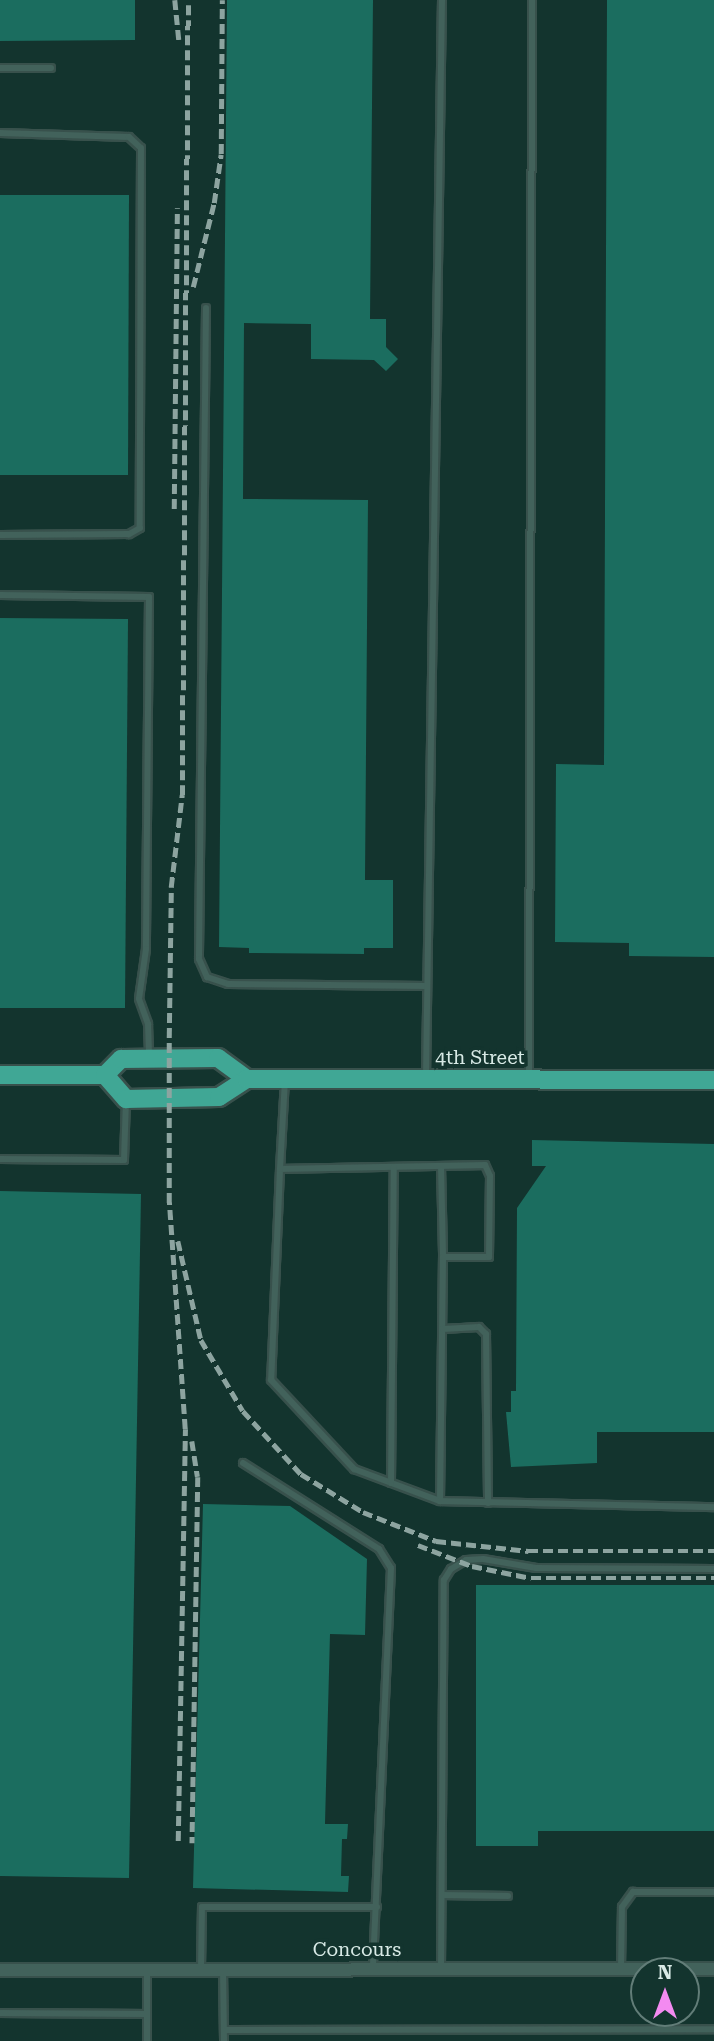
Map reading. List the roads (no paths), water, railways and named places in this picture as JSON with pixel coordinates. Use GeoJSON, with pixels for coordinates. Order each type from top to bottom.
{"type":"FeatureCollection","features":[{"type":"Feature","properties":{"kind":"main road"},"geometry":{"type":"LineString","coordinates":[[0,1075],[106,1075],[121,1059],[218,1058],[247,1079],[219,1097],[126,1100],[106,1075]]}},
{"type":"Feature","properties":{"kind":"main road","name":"4th Street"},"geometry":{"type":"LineString","coordinates":[[247,1079],[714,1080]]}},
{"type":"Feature","properties":{"kind":"street","name":"Concours"},"geometry":{"type":"LineString","coordinates":[[0,1969],[714,1969]]}},
{"type":"Feature","properties":{"kind":"lane"},"geometry":{"type":"LineString","coordinates":[[426,1079],[442,0]]}},
{"type":"Feature","properties":{"kind":"lane"},"geometry":{"type":"LineString","coordinates":[[529,1080],[532,0]]}},
{"type":"Feature","properties":{"kind":"lane"},"geometry":{"type":"LineString","coordinates":[[0,68],[51,68]]}},
{"type":"Feature","properties":{"kind":"lane"},"geometry":{"type":"LineString","coordinates":[[0,133],[129,137],[141,148],[141,189],[140,528],[129,534],[0,535]]}},
{"type":"Feature","properties":{"kind":"lane"},"geometry":{"type":"LineString","coordinates":[[206,307],[199,959],[207,977],[229,984],[428,986]]}},
{"type":"Feature","properties":{"kind":"lane"},"geometry":{"type":"LineString","coordinates":[[0,596],[149,597],[146,949],[139,999],[148,1024],[149,1058]]}},
{"type":"Feature","properties":{"kind":"lane"},"geometry":{"type":"LineString","coordinates":[[285,1079],[271,1380],[354,1469],[440,1501],[714,1507]]}},
{"type":"Feature","properties":{"kind":"lane"},"geometry":{"type":"LineString","coordinates":[[0,1159],[124,1160],[126,1100]]}},
{"type":"Feature","properties":{"kind":"lane"},"geometry":{"type":"LineString","coordinates":[[280,1169],[485,1165],[490,1176],[489,1257],[443,1257]]}},
{"type":"Feature","properties":{"kind":"lane"},"geometry":{"type":"LineString","coordinates":[[440,1501],[443,1329],[441,1166]]}},
{"type":"Feature","properties":{"kind":"lane"},"geometry":{"type":"LineString","coordinates":[[391,1483],[394,1167]]}},
{"type":"Feature","properties":{"kind":"lane"},"geometry":{"type":"LineString","coordinates":[[443,1329],[479,1328],[486,1334],[488,1503]]}},
{"type":"Feature","properties":{"kind":"lane"},"geometry":{"type":"LineString","coordinates":[[243,1463],[379,1549],[391,1568],[373,1969]]}},
{"type":"Feature","properties":{"kind":"lane"},"geometry":{"type":"LineString","coordinates":[[441,1969],[444,1580],[451,1569],[466,1560],[483,1559],[536,1568],[714,1569]]}},
{"type":"Feature","properties":{"kind":"lane"},"geometry":{"type":"LineString","coordinates":[[621,1969],[622,1907],[633,1892],[714,1892]]}},
{"type":"Feature","properties":{"kind":"lane"},"geometry":{"type":"LineString","coordinates":[[442,1895],[508,1896]]}},
{"type":"Feature","properties":{"kind":"lane"},"geometry":{"type":"LineString","coordinates":[[201,1969],[202,1907],[377,1907]]}},
{"type":"Feature","properties":{"kind":"lane"},"geometry":{"type":"LineString","coordinates":[[147,1969],[147,2041]]}},
{"type":"Feature","properties":{"kind":"lane"},"geometry":{"type":"LineString","coordinates":[[223,1969],[224,2041]]}},
{"type":"Feature","properties":{"kind":"lane"},"geometry":{"type":"LineString","coordinates":[[0,2013],[147,2014]]}},
{"type":"Feature","properties":{"kind":"lane"},"geometry":{"type":"LineString","coordinates":[[224,2030],[714,2029]]}},
{"type":"Feature","properties":{"kind":"railway"},"geometry":{"type":"LineString","coordinates":[[175,0],[179,40]]}},
{"type":"Feature","properties":{"kind":"railway"},"geometry":{"type":"LineString","coordinates":[[178,1841],[185,1429],[169,1203],[169,1038],[171,887],[182,795],[188,0]]}},
{"type":"Feature","properties":{"kind":"railway"},"geometry":{"type":"LineString","coordinates":[[193,287],[214,203],[221,154],[222,0]]}},
{"type":"Feature","properties":{"kind":"railway"},"geometry":{"type":"LineString","coordinates":[[174,509],[177,208]]}},
{"type":"Feature","properties":{"kind":"railway"},"geometry":{"type":"LineString","coordinates":[[178,1241],[201,1340],[243,1411],[301,1474],[363,1512],[436,1541],[528,1551],[714,1551]]}},
{"type":"Feature","properties":{"kind":"railway"},"geometry":{"type":"LineString","coordinates":[[192,1441],[198,1477],[192,1843]]}},
{"type":"Feature","properties":{"kind":"railway"},"geometry":{"type":"LineString","coordinates":[[418,1545],[472,1566],[531,1578],[714,1578]]}}]}
